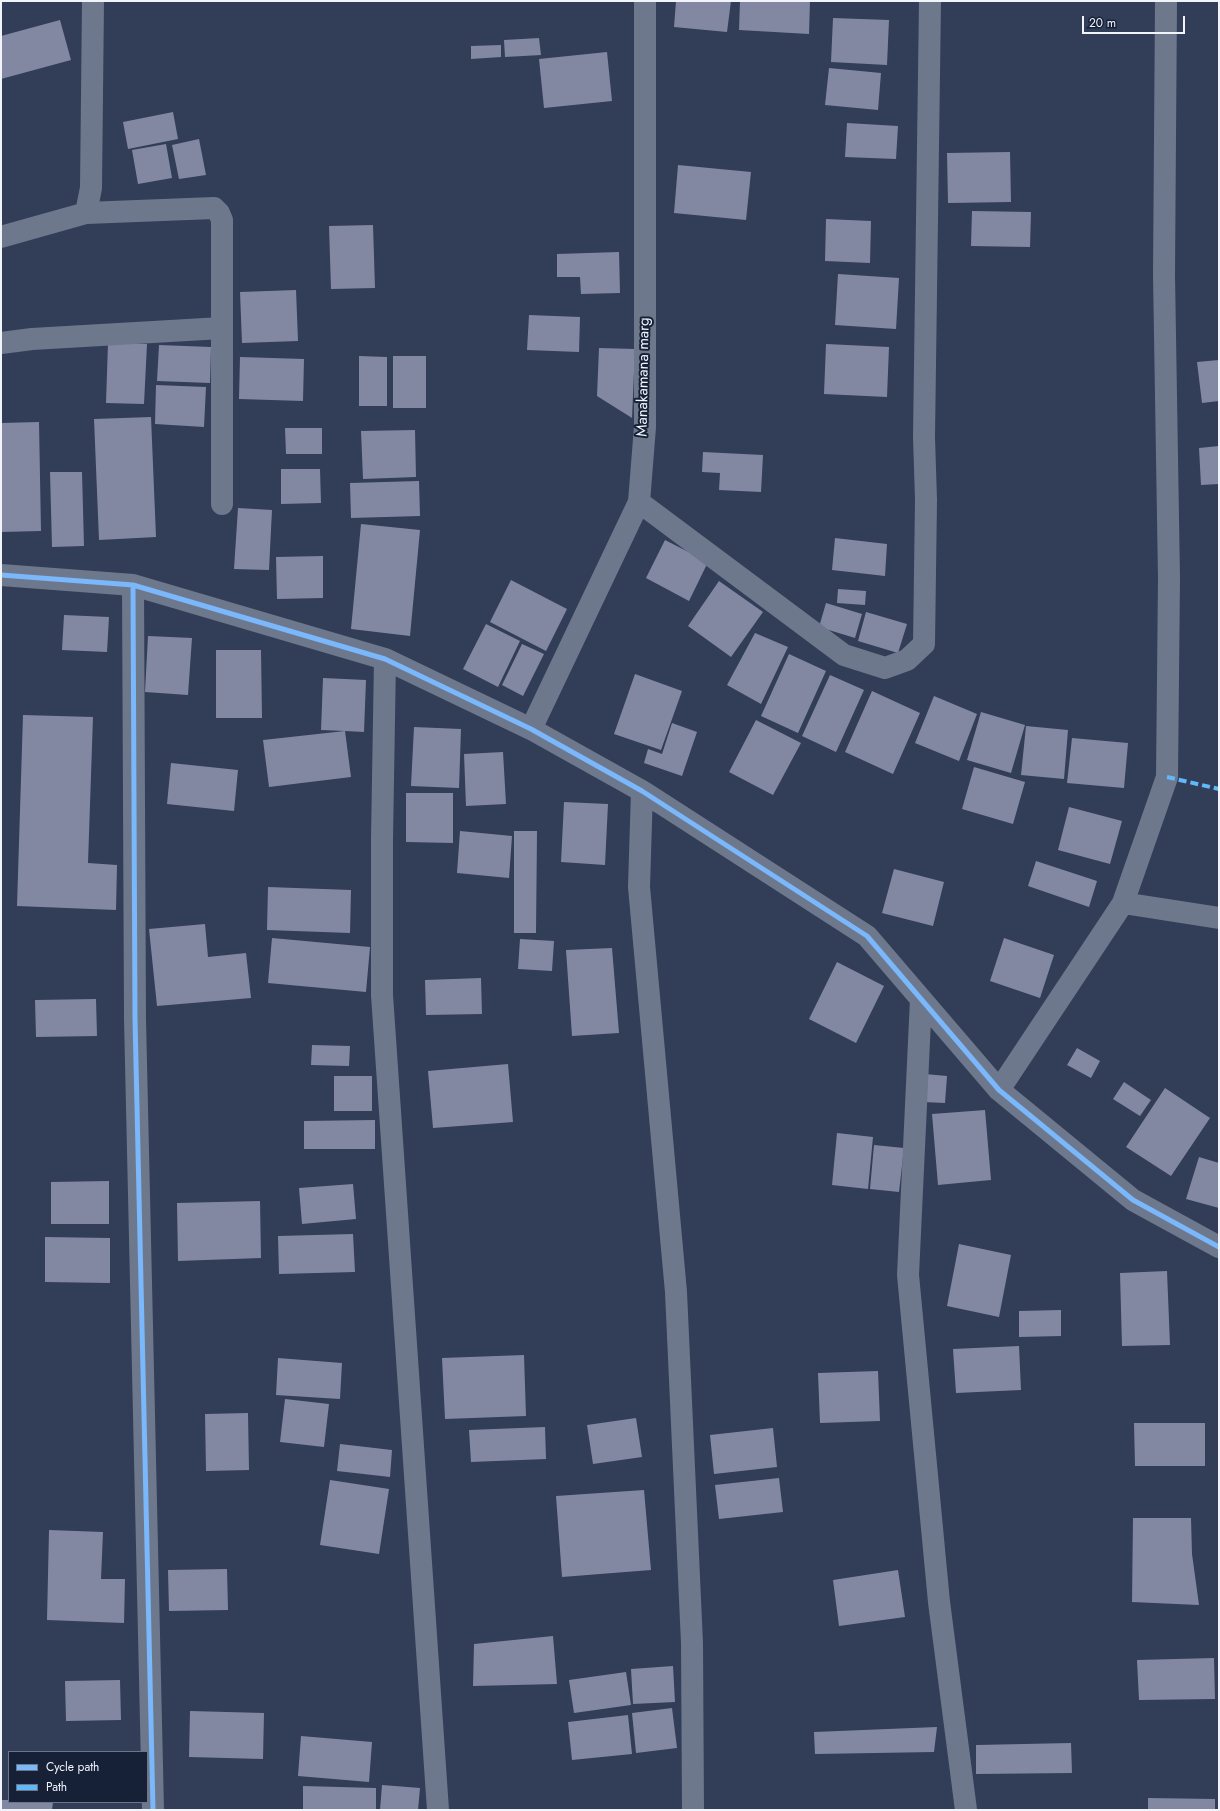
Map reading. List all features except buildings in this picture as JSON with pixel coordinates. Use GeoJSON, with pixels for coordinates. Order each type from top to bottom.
{"type":"FeatureCollection","features":[{"type":"Feature","properties":{"kind":"street"},"geometry":{"type":"LineString","coordinates":[[86,213],[91,188],[93,1]]}},
{"type":"Feature","properties":{"kind":"street","name":"Manakamana marg"},"geometry":{"type":"LineString","coordinates":[[531,729],[639,502],[645,427],[645,1]]}},
{"type":"Feature","properties":{"kind":"street"},"geometry":{"type":"LineString","coordinates":[[639,502],[844,655],[885,668],[907,660],[924,644],[926,500],[924,437],[930,1]]}},
{"type":"Feature","properties":{"kind":"street"},"geometry":{"type":"LineString","coordinates":[[999,1090],[1123,903],[1167,777],[1169,578],[1164,275],[1166,1]]}},
{"type":"Feature","properties":{"kind":"street"},"geometry":{"type":"LineString","coordinates":[[1,237],[86,213],[214,208],[219,213],[222,220],[222,504]]}},
{"type":"Feature","properties":{"kind":"street"},"geometry":{"type":"LineString","coordinates":[[1,343],[32,339],[222,328]]}},
{"type":"Feature","properties":{"kind":"street"},"geometry":{"type":"LineString","coordinates":[[1,575],[133,585],[385,659],[531,729],[642,792],[868,936],[999,1090],[1133,1200],[1219,1247]]}},
{"type":"Feature","properties":{"kind":"street"},"geometry":{"type":"LineString","coordinates":[[133,585],[135,1019],[154,1810]]}},
{"type":"Feature","properties":{"kind":"street"},"geometry":{"type":"LineString","coordinates":[[385,659],[382,840],[382,995],[438,1810]]}},
{"type":"Feature","properties":{"kind":"street"},"geometry":{"type":"LineString","coordinates":[[642,792],[639,887],[676,1292],[692,1643],[693,1810]]}},
{"type":"Feature","properties":{"kind":"street"},"geometry":{"type":"LineString","coordinates":[[1123,903],[1219,918]]}},
{"type":"Feature","properties":{"kind":"street"},"geometry":{"type":"LineString","coordinates":[[921,999],[908,1275],[939,1602],[966,1810]]}},
{"type":"Feature","properties":{"kind":"marked path"},"geometry":{"type":"LineString","coordinates":[[1167,777],[1219,789]]}},
{"type":"Feature","properties":{"kind":"cycle path"},"geometry":{"type":"LineString","coordinates":[[1,575],[133,585],[385,659],[531,729],[642,791],[867,936],[999,1090],[1133,1200],[1219,1247]]}},
{"type":"Feature","properties":{"kind":"cycle path"},"geometry":{"type":"LineString","coordinates":[[133,585],[135,1019],[153,1810]]}}]}
